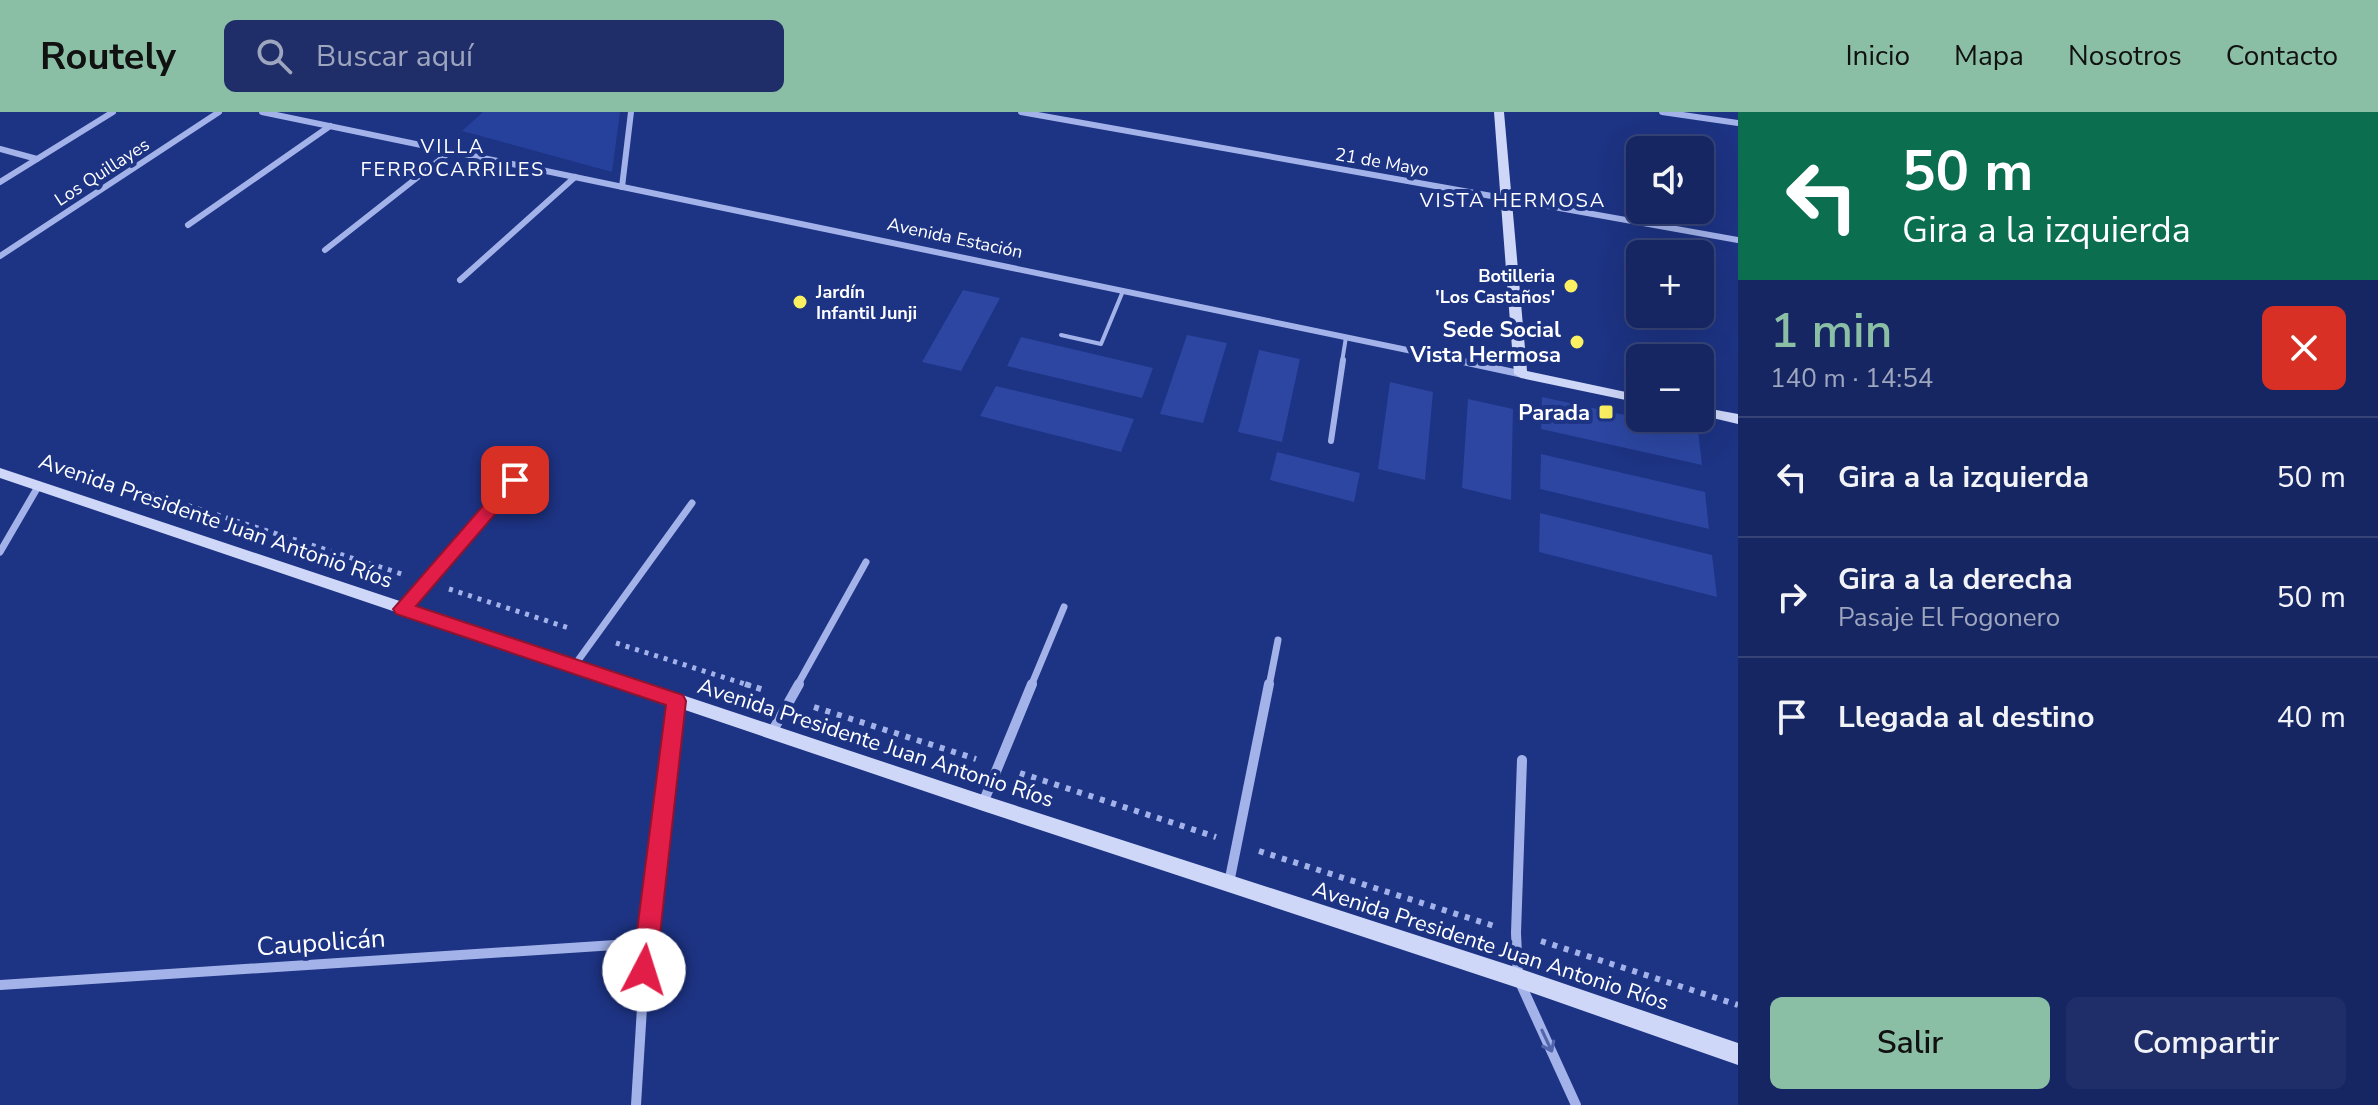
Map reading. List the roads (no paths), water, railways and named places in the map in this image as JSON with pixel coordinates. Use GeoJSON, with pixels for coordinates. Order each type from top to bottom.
{"type":"FeatureCollection","features":[{"type":"Feature","properties":{"kind":"main road"},"geometry":{"type":"LineString","coordinates":[[1499,112],[1521,374]]}},
{"type":"Feature","properties":{"kind":"main road","name":"Avenida Estación"},"geometry":{"type":"LineString","coordinates":[[1521,374],[1626,396]]}},
{"type":"Feature","properties":{"kind":"main road"},"geometry":{"type":"LineString","coordinates":[[1714,414],[1738,419]]}},
{"type":"Feature","properties":{"kind":"main road","name":"Avenida Presidente Juan Antonio Ríos"},"geometry":{"type":"LineString","coordinates":[[0,473],[1738,1054]]}},
{"type":"Feature","properties":{"kind":"street"},"geometry":{"type":"LineString","coordinates":[[0,182],[113,112]]}},
{"type":"Feature","properties":{"kind":"street","name":"Los Quillayes"},"geometry":{"type":"LineString","coordinates":[[0,256],[219,112]]}},
{"type":"Feature","properties":{"kind":"street","name":"Avenida Estación"},"geometry":{"type":"LineString","coordinates":[[262,112],[1521,374]]}},
{"type":"Feature","properties":{"kind":"street"},"geometry":{"type":"LineString","coordinates":[[622,187],[631,112]]}},
{"type":"Feature","properties":{"kind":"street","name":"21 de Mayo"},"geometry":{"type":"LineString","coordinates":[[1021,112],[1738,240]]}},
{"type":"Feature","properties":{"kind":"street"},"geometry":{"type":"LineString","coordinates":[[1062,119],[1066,112]]}},
{"type":"Feature","properties":{"kind":"street"},"geometry":{"type":"LineString","coordinates":[[1662,112],[1738,123]]}},
{"type":"Feature","properties":{"kind":"street"},"geometry":{"type":"LineString","coordinates":[[188,225],[330,126]]}},
{"type":"Feature","properties":{"kind":"street"},"geometry":{"type":"LineString","coordinates":[[0,149],[37,159]]}},
{"type":"Feature","properties":{"kind":"street"},"geometry":{"type":"LineString","coordinates":[[325,250],[451,151]]}},
{"type":"Feature","properties":{"kind":"street"},"geometry":{"type":"LineString","coordinates":[[460,280],[575,177]]}},
{"type":"Feature","properties":{"kind":"street"},"geometry":{"type":"LineString","coordinates":[[403,609],[533,459]]}},
{"type":"Feature","properties":{"kind":"street"},"geometry":{"type":"LineString","coordinates":[[0,552],[42,488]]}},
{"type":"Feature","properties":{"kind":"street"},"geometry":{"type":"LineString","coordinates":[[574,666],[692,503]]}},
{"type":"Feature","properties":{"kind":"street"},"geometry":{"type":"LineString","coordinates":[[772,732],[866,562]]}},
{"type":"Feature","properties":{"kind":"street"},"geometry":{"type":"LineString","coordinates":[[983,803],[1064,607]]}},
{"type":"Feature","properties":{"kind":"street"},"geometry":{"type":"LineString","coordinates":[[1228,884],[1278,640]]}},
{"type":"Feature","properties":{"kind":"street"},"geometry":{"type":"LineString","coordinates":[[636,1105],[646,943],[677,701]]}},
{"type":"Feature","properties":{"kind":"street"},"geometry":{"type":"LineString","coordinates":[[1522,760],[1516,933],[1518,978],[1576,1105]]}},
{"type":"Feature","properties":{"kind":"street","name":"Caupolicán"},"geometry":{"type":"LineString","coordinates":[[0,985],[646,943]]}},
{"type":"Feature","properties":{"kind":"lane"},"geometry":{"type":"LineString","coordinates":[[1061,335],[1101,344],[1123,291]]}},
{"type":"Feature","properties":{"kind":"lane"},"geometry":{"type":"LineString","coordinates":[[1331,441],[1346,337]]}},
{"type":"Feature","properties":{"kind":"place","name":"Botilleria 'Los Castaños'"},"geometry":{"type":"Point","coordinates":[1571,286]}},
{"type":"Feature","properties":{"kind":"place","name":"Jardín Infantil Junji"},"geometry":{"type":"Point","coordinates":[800,302]}},
{"type":"Feature","properties":{"kind":"place","name":"Sede Social Vista Hermosa"},"geometry":{"type":"Point","coordinates":[1577,342]}},
{"type":"Feature","properties":{"kind":"place","name":"Parada"},"geometry":{"type":"Point","coordinates":[1606,412]}},
{"type":"Feature","properties":{"kind":"district","name":"VILLA FERROCARRILES"},"geometry":{"type":"Point","coordinates":[453,158]}},
{"type":"Feature","properties":{"kind":"district","name":"VISTA HERMOSA"},"geometry":{"type":"Point","coordinates":[1513,200]}}]}
